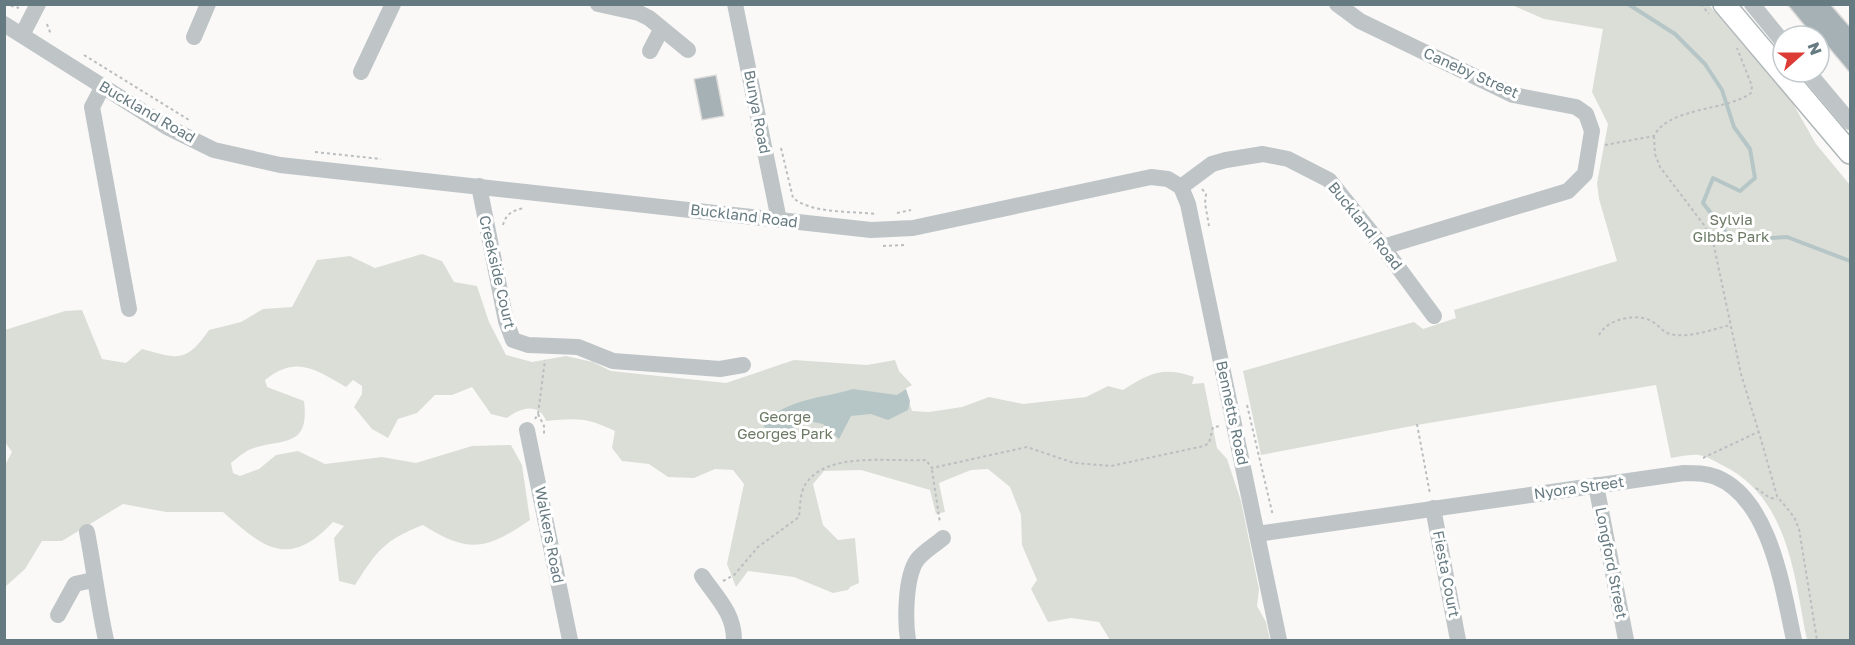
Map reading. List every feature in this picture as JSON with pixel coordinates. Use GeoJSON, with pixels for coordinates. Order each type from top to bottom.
{"type":"FeatureCollection","features":[{"type":"Feature","properties":{"kind":"main road"},"geometry":{"type":"LineString","coordinates":[[1718,11],[1851,153]]}},
{"type":"Feature","properties":{"kind":"street"},"geometry":{"type":"LineString","coordinates":[[194,37],[208,4]]}},
{"type":"Feature","properties":{"kind":"street"},"geometry":{"type":"LineString","coordinates":[[361,72],[393,4]]}},
{"type":"Feature","properties":{"kind":"street"},"geometry":{"type":"LineString","coordinates":[[598,4],[639,13],[688,50]]}},
{"type":"Feature","properties":{"kind":"street","name":"Bunya Road"},"geometry":{"type":"LineString","coordinates":[[735,4],[779,220]]}},
{"type":"Feature","properties":{"kind":"street","name":"Caneby Street"},"geometry":{"type":"LineString","coordinates":[[1337,4],[1359,21],[1513,95],[1576,107],[1586,114],[1591,122],[1586,174],[1568,191],[1383,247]]}},
{"type":"Feature","properties":{"kind":"street"},"geometry":{"type":"LineString","coordinates":[[1752,4],[1771,27]]}},
{"type":"Feature","properties":{"kind":"street"},"geometry":{"type":"LineString","coordinates":[[22,35],[30,7]]}},
{"type":"Feature","properties":{"kind":"street","name":"Buckland Road"},"geometry":{"type":"LineString","coordinates":[[4,24],[167,126],[214,150],[247,159],[871,230],[913,228],[1151,177],[1168,179],[1181,187],[1212,164],[1226,160],[1263,154],[1288,159],[1329,180],[1434,316]]}},
{"type":"Feature","properties":{"kind":"street"},"geometry":{"type":"LineString","coordinates":[[650,51],[662,30]]}},
{"type":"Feature","properties":{"kind":"street"},"geometry":{"type":"LineString","coordinates":[[1818,84],[1851,122]]}},
{"type":"Feature","properties":{"kind":"street"},"geometry":{"type":"LineString","coordinates":[[103,86],[92,107],[129,309]]}},
{"type":"Feature","properties":{"kind":"street","name":"Creekside Court"},"geometry":{"type":"LineString","coordinates":[[478,186],[506,321],[513,340],[528,345],[578,347],[613,361],[720,369],[743,365]]}},
{"type":"Feature","properties":{"kind":"street","name":"Bennetts Road"},"geometry":{"type":"LineString","coordinates":[[1181,187],[1188,204],[1279,640]]}},
{"type":"Feature","properties":{"kind":"street","name":"Walkers Road"},"geometry":{"type":"LineString","coordinates":[[527,430],[570,640]]}},
{"type":"Feature","properties":{"kind":"street","name":"Nyora Street"},"geometry":{"type":"LineString","coordinates":[[1257,534],[1684,473],[1718,478],[1733,487],[1762,526],[1775,556],[1794,640]]}},
{"type":"Feature","properties":{"kind":"street","name":"Longford Street"},"geometry":{"type":"LineString","coordinates":[[1596,485],[1626,640]]}},
{"type":"Feature","properties":{"kind":"street","name":"Fiesta Court"},"geometry":{"type":"LineString","coordinates":[[1433,508],[1458,640]]}},
{"type":"Feature","properties":{"kind":"street"},"geometry":{"type":"LineString","coordinates":[[87,531],[94,567],[93,580],[106,640]]}},
{"type":"Feature","properties":{"kind":"street"},"geometry":{"type":"LineString","coordinates":[[908,640],[906,624],[910,576],[917,560],[943,538]]}},
{"type":"Feature","properties":{"kind":"street"},"geometry":{"type":"LineString","coordinates":[[58,615],[75,584],[93,580]]}},
{"type":"Feature","properties":{"kind":"street"},"geometry":{"type":"LineString","coordinates":[[706,582],[726,608],[734,626],[734,640]]}},
{"type":"Feature","properties":{"kind":"path"},"geometry":{"type":"LineString","coordinates":[[5,4],[30,7]]}},
{"type":"Feature","properties":{"kind":"path"},"geometry":{"type":"LineString","coordinates":[[1701,4],[1718,11]]}},
{"type":"Feature","properties":{"kind":"path"},"geometry":{"type":"LineString","coordinates":[[47,24],[51,35]]}},
{"type":"Feature","properties":{"kind":"path"},"geometry":{"type":"LineString","coordinates":[[1734,43],[1753,89],[1748,96],[1664,124],[1654,136],[1654,148],[1660,167],[1711,239],[1744,384],[1777,496],[1794,517],[1799,529],[1817,640]]}},
{"type":"Feature","properties":{"kind":"path"},"geometry":{"type":"LineString","coordinates":[[80,53],[198,126]]}},
{"type":"Feature","properties":{"kind":"path"},"geometry":{"type":"LineString","coordinates":[[1590,147],[1654,136]]}},
{"type":"Feature","properties":{"kind":"path"},"geometry":{"type":"LineString","coordinates":[[780,145],[793,198],[798,202],[809,207],[882,214]]}},
{"type":"Feature","properties":{"kind":"path"},"geometry":{"type":"LineString","coordinates":[[315,152],[381,159]]}},
{"type":"Feature","properties":{"kind":"path"},"geometry":{"type":"LineString","coordinates":[[502,230],[503,221],[514,210],[535,208]]}},
{"type":"Feature","properties":{"kind":"path"},"geometry":{"type":"LineString","coordinates":[[891,214],[911,210]]}},
{"type":"Feature","properties":{"kind":"path"},"geometry":{"type":"LineString","coordinates":[[882,246],[905,244]]}},
{"type":"Feature","properties":{"kind":"path"},"geometry":{"type":"LineString","coordinates":[[1599,335],[1608,325],[1625,319],[1650,320],[1662,331],[1678,335],[1731,325]]}},
{"type":"Feature","properties":{"kind":"path"},"geometry":{"type":"LineString","coordinates":[[538,414],[545,354]]}},
{"type":"Feature","properties":{"kind":"path"},"geometry":{"type":"LineString","coordinates":[[932,468],[1028,447],[1074,463],[1111,466],[1204,446],[1209,443],[1213,427],[1234,424]]}},
{"type":"Feature","properties":{"kind":"path"},"geometry":{"type":"LineString","coordinates":[[1417,424],[1433,508]]}},
{"type":"Feature","properties":{"kind":"path"},"geometry":{"type":"LineString","coordinates":[[706,582],[734,575],[758,547],[799,517],[804,486],[823,467],[840,461],[926,460],[932,468],[943,538]]}},
{"type":"Feature","properties":{"kind":"green space","name":"Sylvia Gibbs Park"},"geometry":{"type":"Polygon","coordinates":[[[1512,5],[1709,5],[1771,77],[1771,84],[1777,84],[1792,102],[1816,144],[1850,185],[1850,640],[1807,640],[1798,590],[1785,541],[1763,498],[1746,480],[1708,458],[1688,455],[1671,458],[1656,385],[1417,425],[1261,455],[1243,371],[1414,322],[1423,329],[1456,318],[1454,310],[1617,261],[1599,199],[1597,183],[1608,124],[1592,92],[1603,29],[1544,19],[1512,5]]]}},
{"type":"Feature","properties":{"kind":"green space","name":"George Georges Park"},"geometry":{"type":"Polygon","coordinates":[[[422,254],[442,261],[454,282],[477,286],[489,322],[506,355],[532,362],[566,356],[593,362],[611,371],[726,383],[794,360],[867,365],[895,360],[899,371],[912,385],[905,389],[912,411],[929,412],[962,407],[989,397],[1023,404],[1086,397],[1108,386],[1123,390],[1157,373],[1174,372],[1194,377],[1192,384],[1204,383],[1217,448],[1227,459],[1241,501],[1259,589],[1257,606],[1266,622],[1270,640],[1110,640],[1099,622],[1071,618],[1048,622],[1031,589],[1037,580],[1022,545],[1021,515],[1010,487],[988,469],[971,470],[939,483],[945,512],[936,514],[930,490],[861,470],[824,471],[813,484],[823,525],[838,540],[855,538],[859,583],[848,590],[833,593],[794,577],[748,571],[736,587],[727,564],[744,484],[733,470],[715,469],[694,478],[668,477],[649,464],[622,461],[612,448],[615,431],[581,420],[546,421],[539,411],[534,409],[523,410],[507,418],[491,414],[472,387],[452,395],[435,395],[417,413],[398,419],[388,438],[372,429],[354,407],[362,394],[362,386],[353,380],[346,387],[315,370],[296,366],[276,372],[265,380],[267,387],[304,401],[303,427],[292,439],[243,453],[231,463],[233,473],[240,476],[259,469],[276,455],[298,451],[325,464],[382,457],[416,463],[472,446],[511,445],[522,465],[530,520],[501,538],[477,545],[453,541],[423,525],[399,536],[383,548],[369,563],[355,585],[339,581],[334,538],[344,526],[333,522],[317,537],[302,546],[289,549],[276,548],[251,535],[223,512],[166,512],[123,504],[62,541],[42,541],[25,569],[5,587],[5,465],[12,452],[5,442],[5,330],[65,311],[82,310],[102,359],[126,363],[142,349],[164,355],[180,356],[194,348],[209,330],[241,322],[263,309],[292,307],[317,260],[350,256],[375,268],[422,254]]]}},
{"type":"Feature","properties":{"kind":"shaded area"},"geometry":{"type":"Polygon","coordinates":[[[853,389],[897,395],[906,389],[910,401],[908,410],[888,420],[871,414],[851,416],[839,439],[823,424],[803,420],[782,438],[772,440],[763,424],[772,415],[794,404],[853,389]]]}},
{"type":"Feature","properties":{"kind":"building"},"geometry":{"type":"Polygon","coordinates":[[[1787,4],[1831,5],[1851,28],[1851,74],[1831,50],[1831,24],[1803,24],[1787,4]]]}},
{"type":"Feature","properties":{"kind":"building"},"geometry":{"type":"Polygon","coordinates":[[[716,75],[724,116],[702,120],[694,79],[716,75]]]}},
{"type":"Feature","properties":{"kind":"waterway"},"geometry":{"type":"LineString","coordinates":[[1628,4],[1675,34],[1705,64],[1722,90],[1734,127],[1750,149],[1755,178],[1740,191],[1713,178],[1703,203],[1732,240],[1787,237],[1850,261]]}}]}
